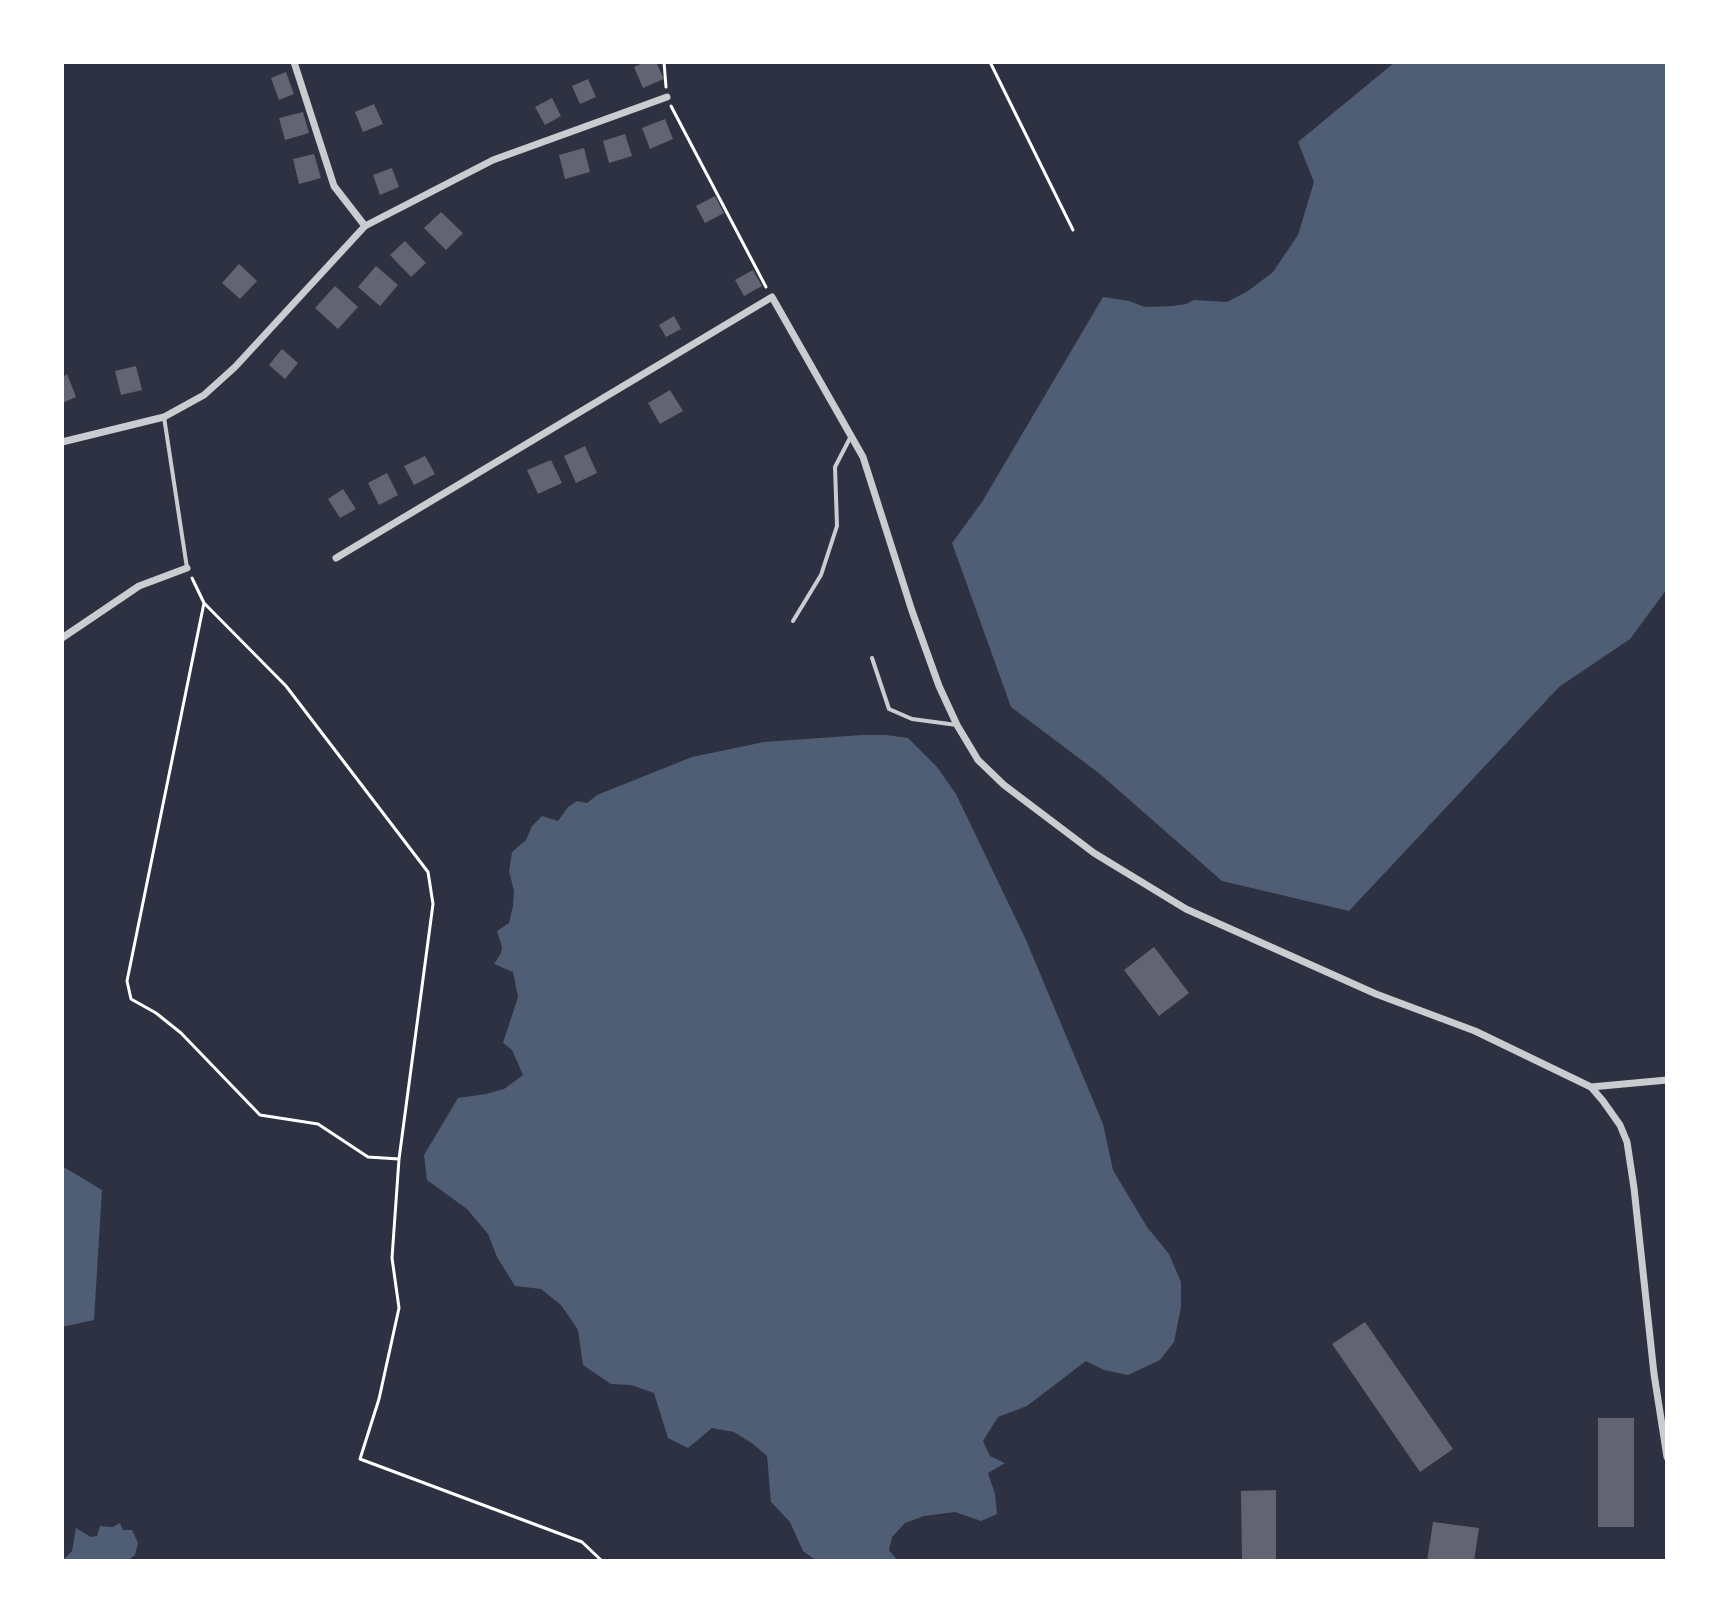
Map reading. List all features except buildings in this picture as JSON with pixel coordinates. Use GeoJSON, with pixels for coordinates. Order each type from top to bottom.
{"type":"FeatureCollection","features":[{"type":"Feature","properties":{"kind":"street"},"geometry":{"type":"LineString","coordinates":[[294,62],[334,186],[365,226]]}},
{"type":"Feature","properties":{"kind":"street"},"geometry":{"type":"LineString","coordinates":[[62,442],[164,417],[204,395],[235,367],[365,226],[493,160],[667,97]]}},
{"type":"Feature","properties":{"kind":"street"},"geometry":{"type":"LineString","coordinates":[[336,558],[772,297],[863,457],[939,686],[978,760],[1004,785],[1094,853],[1186,909],[1376,994],[1475,1031],[1591,1087],[1620,1125],[1627,1142],[1654,1374],[1667,1457]]}},
{"type":"Feature","properties":{"kind":"street"},"geometry":{"type":"LineString","coordinates":[[62,638],[139,586],[187,568]]}},
{"type":"Feature","properties":{"kind":"street"},"geometry":{"type":"LineString","coordinates":[[1591,1087],[1667,1080]]}},
{"type":"Feature","properties":{"kind":"lane"},"geometry":{"type":"LineString","coordinates":[[164,417],[187,568]]}},
{"type":"Feature","properties":{"kind":"lane"},"geometry":{"type":"LineString","coordinates":[[793,621],[821,575],[837,526],[835,467],[851,435]]}},
{"type":"Feature","properties":{"kind":"lane"},"geometry":{"type":"LineString","coordinates":[[872,658],[889,709],[912,719],[957,725]]}},
{"type":"Feature","properties":{"kind":"path"},"geometry":{"type":"LineString","coordinates":[[664,62],[667,97],[772,297]]}},
{"type":"Feature","properties":{"kind":"path"},"geometry":{"type":"LineString","coordinates":[[990,62],[1073,230]]}},
{"type":"Feature","properties":{"kind":"path"},"geometry":{"type":"LineString","coordinates":[[187,568],[204,603],[286,686],[428,872],[433,904],[399,1159],[392,1258],[399,1308],[379,1399],[360,1459],[582,1542],[602,1561]]}},
{"type":"Feature","properties":{"kind":"path"},"geometry":{"type":"LineString","coordinates":[[204,603],[127,981],[131,999],[156,1013],[181,1033],[260,1115],[318,1124],[368,1157],[399,1159]]}},
{"type":"Feature","properties":{"kind":"water"},"geometry":{"type":"Polygon","coordinates":[[[1395,62],[1667,62],[1667,589],[1630,639],[1559,687],[1349,911],[1222,881],[1100,774],[1011,707],[952,543],[982,502],[1103,297],[1145,307],[1186,304],[1194,300],[1227,302],[1273,272],[1298,235],[1314,182],[1298,142],[1395,62]]]}},
{"type":"Feature","properties":{"kind":"water"},"geometry":{"type":"Polygon","coordinates":[[[862,735],[908,738],[937,767],[956,794],[1026,940],[1103,1124],[1113,1170],[1147,1227],[1169,1254],[1181,1282],[1181,1307],[1174,1342],[1160,1360],[1128,1375],[1104,1370],[1086,1361],[1027,1406],[998,1417],[983,1441],[990,1456],[1005,1463],[988,1473],[997,1514],[981,1521],[955,1512],[924,1516],[905,1523],[892,1537],[889,1550],[898,1561],[817,1561],[803,1551],[790,1522],[771,1502],[767,1456],[734,1432],[712,1428],[688,1448],[668,1438],[654,1393],[631,1385],[611,1384],[583,1365],[578,1330],[561,1305],[541,1289],[515,1286],[497,1257],[488,1234],[467,1209],[427,1180],[424,1155],[458,1098],[504,1089],[523,1075],[512,1050],[503,1043],[518,997],[513,972],[494,964],[502,947],[497,931],[509,923],[513,906],[514,891],[509,871],[512,852],[526,840],[532,826],[542,816],[558,821],[577,801],[587,803],[597,795],[692,757],[764,742],[862,735]]]}},
{"type":"Feature","properties":{"kind":"water"},"geometry":{"type":"Polygon","coordinates":[[[62,1166],[102,1190],[94,1320],[62,1327],[62,1166]]]}},
{"type":"Feature","properties":{"kind":"water"},"geometry":{"type":"Polygon","coordinates":[[[120,1523],[123,1530],[132,1530],[138,1543],[135,1555],[127,1561],[62,1561],[72,1551],[76,1528],[91,1537],[97,1536],[100,1526],[113,1527],[120,1523]]]}}]}
